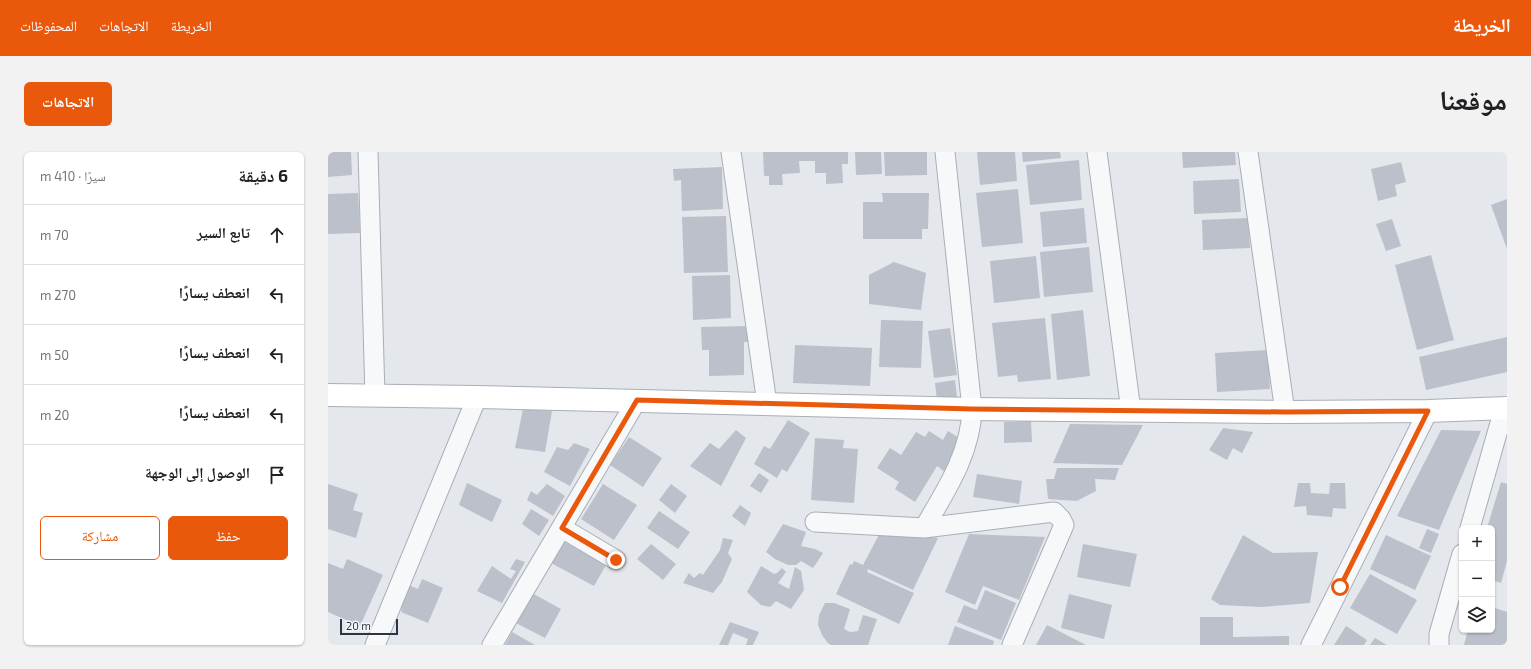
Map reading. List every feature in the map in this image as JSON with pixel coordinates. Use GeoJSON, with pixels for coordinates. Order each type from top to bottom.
{"type":"FeatureCollection","features":[{"type":"Feature","properties":{"kind":"street"},"geometry":{"type":"LineString","coordinates":[[368,152],[376,396]]}},
{"type":"Feature","properties":{"kind":"street"},"geometry":{"type":"LineString","coordinates":[[731,152],[767,404]]}},
{"type":"Feature","properties":{"kind":"street"},"geometry":{"type":"LineString","coordinates":[[924,528],[950,485],[970,437],[972,424],[972,409],[945,152]]}},
{"type":"Feature","properties":{"kind":"street"},"geometry":{"type":"LineString","coordinates":[[1097,152],[1131,411]]}},
{"type":"Feature","properties":{"kind":"street"},"geometry":{"type":"LineString","coordinates":[[1248,152],[1285,412]]}},
{"type":"Feature","properties":{"kind":"street"},"geometry":{"type":"LineString","coordinates":[[328,395],[1131,411],[1428,411],[1505,408],[1471,525]]}},
{"type":"Feature","properties":{"kind":"street"},"geometry":{"type":"LineString","coordinates":[[375,645],[477,397]]}},
{"type":"Feature","properties":{"kind":"street"},"geometry":{"type":"LineString","coordinates":[[492,645],[637,400]]}},
{"type":"Feature","properties":{"kind":"street"},"geometry":{"type":"LineString","coordinates":[[1311,645],[1428,411]]}},
{"type":"Feature","properties":{"kind":"street"},"geometry":{"type":"LineString","coordinates":[[815,522],[924,528],[1054,512],[1062,519],[1064,525],[1012,645]]}},
{"type":"Feature","properties":{"kind":"street"},"geometry":{"type":"LineString","coordinates":[[562,528],[616,560]]}},
{"type":"Feature","properties":{"kind":"street"},"geometry":{"type":"LineString","coordinates":[[1439,645],[1439,634],[1460,561]]}},
{"type":"Feature","properties":{"kind":"building"},"geometry":{"type":"Polygon","coordinates":[[[328,152],[351,152],[352,175],[328,177],[328,152]]]}},
{"type":"Feature","properties":{"kind":"building"},"geometry":{"type":"Polygon","coordinates":[[[763,152],[848,152],[848,164],[842,164],[843,183],[826,184],[826,173],[815,173],[815,161],[799,161],[800,173],[782,174],[783,185],[769,185],[769,176],[764,176],[763,152]]]}},
{"type":"Feature","properties":{"kind":"building"},"geometry":{"type":"Polygon","coordinates":[[[855,152],[881,152],[882,174],[856,175],[855,152]]]}},
{"type":"Feature","properties":{"kind":"building"},"geometry":{"type":"Polygon","coordinates":[[[884,152],[927,152],[927,175],[885,176],[884,152]]]}},
{"type":"Feature","properties":{"kind":"building"},"geometry":{"type":"Polygon","coordinates":[[[977,152],[1015,152],[1017,181],[980,185],[977,152]]]}},
{"type":"Feature","properties":{"kind":"building"},"geometry":{"type":"Polygon","coordinates":[[[1022,152],[1060,152],[1061,158],[1023,162],[1022,152]]]}},
{"type":"Feature","properties":{"kind":"building"},"geometry":{"type":"Polygon","coordinates":[[[1182,152],[1235,152],[1236,165],[1183,168],[1182,152]]]}},
{"type":"Feature","properties":{"kind":"building"},"geometry":{"type":"Polygon","coordinates":[[[1079,160],[1082,200],[1030,205],[1026,165],[1079,160]]]}},
{"type":"Feature","properties":{"kind":"building"},"geometry":{"type":"Polygon","coordinates":[[[1401,162],[1406,182],[1395,185],[1397,196],[1378,201],[1371,169],[1401,162]]]}},
{"type":"Feature","properties":{"kind":"building"},"geometry":{"type":"Polygon","coordinates":[[[722,167],[723,209],[682,211],[681,180],[674,181],[673,169],[722,167]]]}},
{"type":"Feature","properties":{"kind":"building"},"geometry":{"type":"Polygon","coordinates":[[[1239,179],[1241,212],[1194,214],[1193,181],[1239,179]]]}},
{"type":"Feature","properties":{"kind":"building"},"geometry":{"type":"Polygon","coordinates":[[[1018,189],[1023,243],[982,247],[976,193],[1018,189]]]}},
{"type":"Feature","properties":{"kind":"building"},"geometry":{"type":"Polygon","coordinates":[[[358,193],[360,233],[328,234],[328,194],[358,193]]]}},
{"type":"Feature","properties":{"kind":"building"},"geometry":{"type":"Polygon","coordinates":[[[882,193],[929,193],[928,229],[922,229],[922,239],[863,239],[863,202],[883,202],[882,193]]]}},
{"type":"Feature","properties":{"kind":"building"},"geometry":{"type":"Polygon","coordinates":[[[1507,199],[1507,249],[1491,205],[1507,199]]]}},
{"type":"Feature","properties":{"kind":"building"},"geometry":{"type":"Polygon","coordinates":[[[1084,208],[1087,243],[1043,247],[1040,212],[1084,208]]]}},
{"type":"Feature","properties":{"kind":"building"},"geometry":{"type":"Polygon","coordinates":[[[726,216],[728,272],[684,273],[682,217],[726,216]]]}},
{"type":"Feature","properties":{"kind":"building"},"geometry":{"type":"Polygon","coordinates":[[[1248,218],[1250,248],[1203,250],[1202,220],[1248,218]]]}},
{"type":"Feature","properties":{"kind":"building"},"geometry":{"type":"Polygon","coordinates":[[[1392,219],[1401,246],[1386,251],[1376,224],[1392,219]]]}},
{"type":"Feature","properties":{"kind":"building"},"geometry":{"type":"Polygon","coordinates":[[[1089,247],[1093,292],[1044,297],[1040,252],[1089,247]]]}},
{"type":"Feature","properties":{"kind":"building"},"geometry":{"type":"Polygon","coordinates":[[[1431,255],[1454,340],[1417,350],[1395,265],[1431,255]]]}},
{"type":"Feature","properties":{"kind":"building"},"geometry":{"type":"Polygon","coordinates":[[[1036,256],[1040,298],[994,303],[990,261],[1036,256]]]}},
{"type":"Feature","properties":{"kind":"building"},"geometry":{"type":"Polygon","coordinates":[[[894,262],[926,273],[921,310],[869,304],[869,275],[894,262]]]}},
{"type":"Feature","properties":{"kind":"building"},"geometry":{"type":"Polygon","coordinates":[[[730,275],[731,318],[693,320],[692,276],[730,275]]]}},
{"type":"Feature","properties":{"kind":"building"},"geometry":{"type":"Polygon","coordinates":[[[1083,310],[1090,376],[1057,380],[1051,314],[1083,310]]]}},
{"type":"Feature","properties":{"kind":"building"},"geometry":{"type":"Polygon","coordinates":[[[1045,318],[1051,379],[1018,382],[1017,375],[998,377],[992,323],[1045,318]]]}},
{"type":"Feature","properties":{"kind":"building"},"geometry":{"type":"Polygon","coordinates":[[[881,320],[923,321],[921,368],[879,367],[881,320]]]}},
{"type":"Feature","properties":{"kind":"building"},"geometry":{"type":"Polygon","coordinates":[[[749,326],[750,342],[744,342],[744,375],[709,376],[709,350],[702,350],[701,327],[749,326]]]}},
{"type":"Feature","properties":{"kind":"building"},"geometry":{"type":"Polygon","coordinates":[[[950,328],[957,375],[934,378],[928,331],[950,328]]]}},
{"type":"Feature","properties":{"kind":"building"},"geometry":{"type":"Polygon","coordinates":[[[1507,337],[1507,372],[1426,390],[1419,357],[1507,337]]]}},
{"type":"Feature","properties":{"kind":"building"},"geometry":{"type":"Polygon","coordinates":[[[795,345],[872,348],[870,386],[793,383],[795,345]]]}},
{"type":"Feature","properties":{"kind":"building"},"geometry":{"type":"Polygon","coordinates":[[[1268,350],[1270,389],[1217,392],[1215,353],[1268,350]]]}},
{"type":"Feature","properties":{"kind":"building"},"geometry":{"type":"Polygon","coordinates":[[[955,380],[957,397],[937,400],[935,383],[955,380]]]}},
{"type":"Feature","properties":{"kind":"building"},"geometry":{"type":"Polygon","coordinates":[[[523,409],[552,411],[545,452],[515,448],[523,409]]]}},
{"type":"Feature","properties":{"kind":"building"},"geometry":{"type":"Polygon","coordinates":[[[788,420],[810,433],[787,472],[782,469],[777,478],[754,464],[764,446],[770,449],[788,420]]]}},
{"type":"Feature","properties":{"kind":"building"},"geometry":{"type":"Polygon","coordinates":[[[1031,421],[1032,442],[1004,443],[1004,422],[1031,421]]]}},
{"type":"Feature","properties":{"kind":"building"},"geometry":{"type":"Polygon","coordinates":[[[1070,424],[1143,425],[1122,465],[1053,463],[1070,424]]]}},
{"type":"Feature","properties":{"kind":"building"},"geometry":{"type":"Polygon","coordinates":[[[1223,428],[1253,432],[1242,453],[1233,448],[1227,460],[1209,450],[1223,428]]]}},
{"type":"Feature","properties":{"kind":"building"},"geometry":{"type":"Polygon","coordinates":[[[736,430],[746,438],[721,486],[690,466],[710,443],[719,449],[736,430]]]}},
{"type":"Feature","properties":{"kind":"building"},"geometry":{"type":"Polygon","coordinates":[[[1441,430],[1481,431],[1439,530],[1397,516],[1441,430]]]}},
{"type":"Feature","properties":{"kind":"building"},"geometry":{"type":"Polygon","coordinates":[[[929,431],[943,440],[948,431],[964,441],[945,472],[937,466],[915,502],[895,489],[899,482],[877,468],[890,448],[901,455],[916,432],[925,437],[929,431]]]}},
{"type":"Feature","properties":{"kind":"building"},"geometry":{"type":"Polygon","coordinates":[[[629,437],[662,458],[643,487],[610,465],[629,437]]]}},
{"type":"Feature","properties":{"kind":"building"},"geometry":{"type":"Polygon","coordinates":[[[815,438],[844,440],[843,448],[858,449],[854,503],[811,500],[815,438]]]}},
{"type":"Feature","properties":{"kind":"building"},"geometry":{"type":"Polygon","coordinates":[[[574,443],[590,449],[570,486],[544,472],[557,447],[568,450],[574,443]]]}},
{"type":"Feature","properties":{"kind":"building"},"geometry":{"type":"Polygon","coordinates":[[[1057,468],[1119,468],[1115,480],[1095,479],[1096,491],[1077,501],[1048,499],[1046,479],[1054,479],[1057,468]]]}},
{"type":"Feature","properties":{"kind":"building"},"geometry":{"type":"Polygon","coordinates":[[[759,473],[769,480],[761,493],[750,486],[759,473]]]}},
{"type":"Feature","properties":{"kind":"building"},"geometry":{"type":"Polygon","coordinates":[[[977,474],[1022,481],[1019,504],[973,497],[977,474]]]}},
{"type":"Feature","properties":{"kind":"building"},"geometry":{"type":"Polygon","coordinates":[[[1501,482],[1507,484],[1507,561],[1501,583],[1495,581],[1495,525],[1488,525],[1501,482]]]}},
{"type":"Feature","properties":{"kind":"building"},"geometry":{"type":"Polygon","coordinates":[[[467,483],[502,500],[492,522],[459,505],[467,483]]]}},
{"type":"Feature","properties":{"kind":"building"},"geometry":{"type":"Polygon","coordinates":[[[1298,483],[1310,483],[1311,493],[1329,494],[1330,483],[1345,483],[1346,509],[1333,508],[1332,517],[1307,515],[1306,506],[1294,507],[1298,483]]]}},
{"type":"Feature","properties":{"kind":"building"},"geometry":{"type":"Polygon","coordinates":[[[328,484],[358,494],[353,510],[363,513],[356,538],[328,529],[328,484]]]}},
{"type":"Feature","properties":{"kind":"building"},"geometry":{"type":"Polygon","coordinates":[[[547,484],[565,496],[553,516],[527,500],[531,491],[537,495],[547,484]]]}},
{"type":"Feature","properties":{"kind":"building"},"geometry":{"type":"Polygon","coordinates":[[[603,484],[637,505],[614,540],[581,519],[603,484]]]}},
{"type":"Feature","properties":{"kind":"building"},"geometry":{"type":"Polygon","coordinates":[[[671,484],[687,496],[675,513],[659,500],[671,484]]]}},
{"type":"Feature","properties":{"kind":"building"},"geometry":{"type":"Polygon","coordinates":[[[740,505],[751,513],[745,526],[732,516],[740,505]]]}},
{"type":"Feature","properties":{"kind":"building"},"geometry":{"type":"Polygon","coordinates":[[[531,509],[549,520],[539,536],[522,524],[531,509]]]}},
{"type":"Feature","properties":{"kind":"building"},"geometry":{"type":"Polygon","coordinates":[[[659,511],[690,532],[678,549],[647,528],[659,511]]]}},
{"type":"Feature","properties":{"kind":"building"},"geometry":{"type":"Polygon","coordinates":[[[783,524],[806,532],[801,546],[815,549],[823,553],[813,568],[801,561],[796,565],[788,565],[775,559],[766,552],[783,524]]]}},
{"type":"Feature","properties":{"kind":"building"},"geometry":{"type":"Polygon","coordinates":[[[882,529],[938,538],[913,590],[868,569],[867,572],[914,593],[899,624],[836,594],[850,564],[852,565],[854,561],[863,565],[882,529]]]}},
{"type":"Feature","properties":{"kind":"building"},"geometry":{"type":"Polygon","coordinates":[[[1427,529],[1439,534],[1431,553],[1419,548],[1427,529]]]}},
{"type":"Feature","properties":{"kind":"building"},"geometry":{"type":"Polygon","coordinates":[[[969,534],[1045,537],[1019,600],[983,586],[975,605],[945,592],[969,534]]]}},
{"type":"Feature","properties":{"kind":"building"},"geometry":{"type":"Polygon","coordinates":[[[1243,535],[1273,553],[1318,552],[1310,603],[1262,607],[1220,605],[1211,599],[1243,535]]]}},
{"type":"Feature","properties":{"kind":"building"},"geometry":{"type":"Polygon","coordinates":[[[1386,535],[1431,556],[1415,590],[1370,569],[1386,535]]]}},
{"type":"Feature","properties":{"kind":"building"},"geometry":{"type":"Polygon","coordinates":[[[723,538],[733,540],[728,553],[732,559],[722,582],[713,593],[683,583],[689,573],[694,578],[700,573],[703,575],[720,550],[723,538]]]}},
{"type":"Feature","properties":{"kind":"building"},"geometry":{"type":"Polygon","coordinates":[[[563,541],[606,565],[594,586],[551,563],[563,541]]]}},
{"type":"Feature","properties":{"kind":"building"},"geometry":{"type":"Polygon","coordinates":[[[651,544],[676,564],[663,580],[637,559],[651,544]]]}},
{"type":"Feature","properties":{"kind":"building"},"geometry":{"type":"Polygon","coordinates":[[[1083,544],[1137,554],[1130,587],[1077,577],[1083,544]]]}},
{"type":"Feature","properties":{"kind":"building"},"geometry":{"type":"Polygon","coordinates":[[[347,559],[383,575],[360,626],[328,612],[328,563],[343,569],[347,559]]]}},
{"type":"Feature","properties":{"kind":"building"},"geometry":{"type":"Polygon","coordinates":[[[516,559],[525,562],[502,603],[477,591],[492,566],[511,579],[516,571],[510,569],[516,559]]]}},
{"type":"Feature","properties":{"kind":"building"},"geometry":{"type":"Polygon","coordinates":[[[761,566],[774,574],[782,568],[786,572],[778,583],[789,589],[795,567],[801,571],[804,590],[791,609],[776,601],[770,607],[761,605],[747,592],[761,566]]]}},
{"type":"Feature","properties":{"kind":"building"},"geometry":{"type":"Polygon","coordinates":[[[1370,574],[1417,600],[1397,634],[1350,608],[1370,574]]]}},
{"type":"Feature","properties":{"kind":"building"},"geometry":{"type":"Polygon","coordinates":[[[422,579],[443,588],[428,623],[401,612],[402,608],[394,604],[404,583],[418,589],[422,579]]]}},
{"type":"Feature","properties":{"kind":"building"},"geometry":{"type":"Polygon","coordinates":[[[985,590],[1016,603],[1001,640],[957,622],[964,605],[977,610],[985,590]]]}},
{"type":"Feature","properties":{"kind":"building"},"geometry":{"type":"Polygon","coordinates":[[[530,592],[561,609],[545,638],[514,622],[530,592]]]}},
{"type":"Feature","properties":{"kind":"building"},"geometry":{"type":"Polygon","coordinates":[[[1069,594],[1112,605],[1104,639],[1061,628],[1069,594]]]}},
{"type":"Feature","properties":{"kind":"building"},"geometry":{"type":"Polygon","coordinates":[[[825,603],[834,603],[850,609],[844,629],[850,632],[858,631],[863,615],[877,619],[868,645],[831,645],[828,643],[822,635],[818,625],[819,615],[825,603]]]}},
{"type":"Feature","properties":{"kind":"building"},"geometry":{"type":"Polygon","coordinates":[[[1495,608],[1507,612],[1507,645],[1464,645],[1467,633],[1495,633],[1495,608]]]}},
{"type":"Feature","properties":{"kind":"building"},"geometry":{"type":"Polygon","coordinates":[[[1200,617],[1233,617],[1233,637],[1289,636],[1289,645],[1200,645],[1200,617]]]}},
{"type":"Feature","properties":{"kind":"building"},"geometry":{"type":"Polygon","coordinates":[[[730,622],[759,632],[753,645],[746,645],[748,639],[733,633],[728,645],[719,645],[730,622]]]}},
{"type":"Feature","properties":{"kind":"building"},"geometry":{"type":"Polygon","coordinates":[[[1047,625],[1086,645],[1036,645],[1047,625]]]}},
{"type":"Feature","properties":{"kind":"building"},"geometry":{"type":"Polygon","coordinates":[[[955,626],[994,641],[993,645],[948,645],[955,626]]]}},
{"type":"Feature","properties":{"kind":"building"},"geometry":{"type":"Polygon","coordinates":[[[1346,626],[1367,640],[1364,645],[1334,645],[1346,626]]]}},
{"type":"Feature","properties":{"kind":"building"},"geometry":{"type":"Polygon","coordinates":[[[512,632],[535,645],[505,645],[512,632]]]}},
{"type":"Feature","properties":{"kind":"building"},"geometry":{"type":"Polygon","coordinates":[[[1375,638],[1387,645],[1370,645],[1375,638]]]}},
{"type":"Feature","properties":{"kind":"route"},"geometry":{"type":"LineString","coordinates":[[616,560],[562,528],[637,400],[972,409],[1285,412],[1428,411],[1340,587]]}}]}
